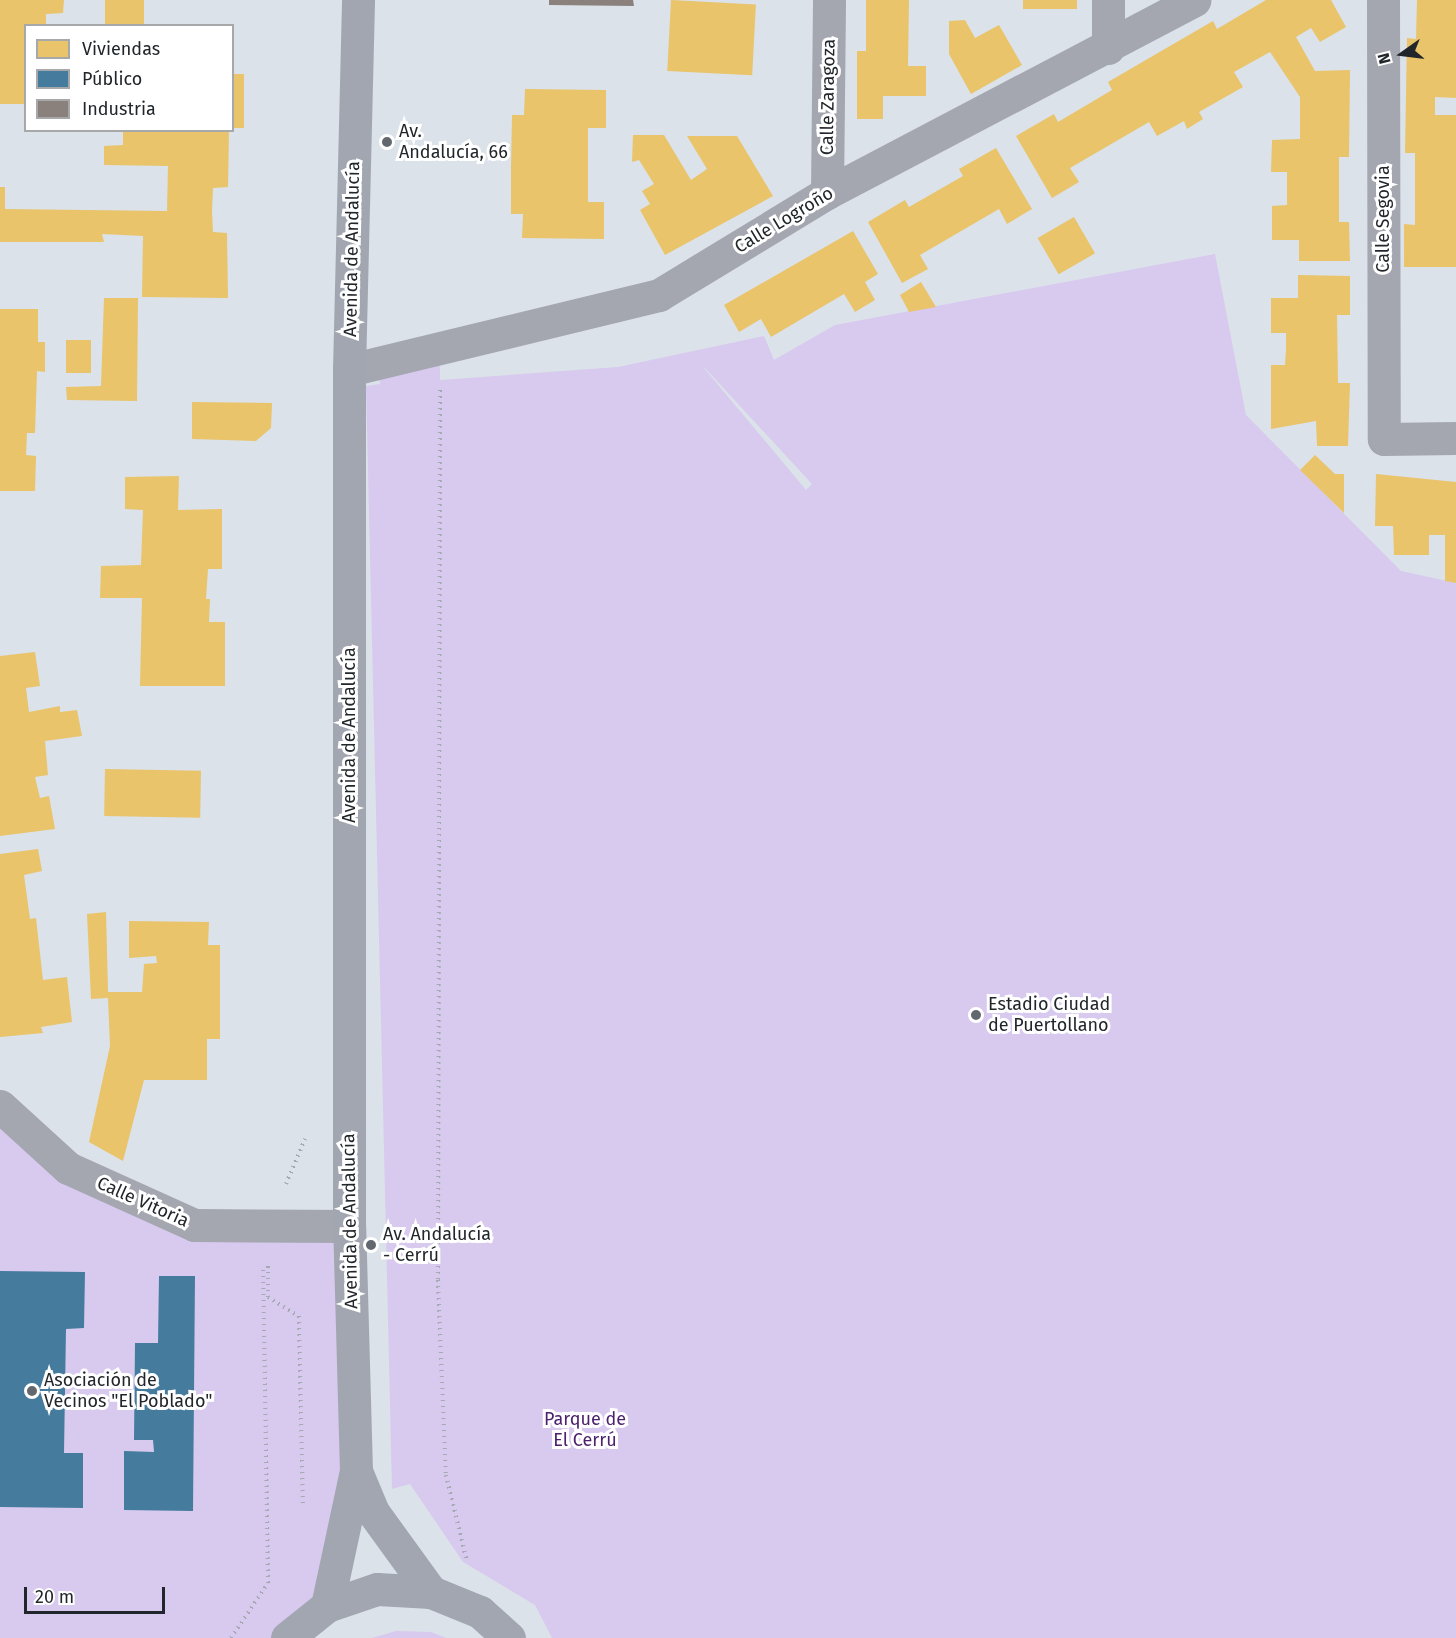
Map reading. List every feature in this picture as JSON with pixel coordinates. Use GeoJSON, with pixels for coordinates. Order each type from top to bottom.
{"type":"FeatureCollection","features":[{"type":"Feature","properties":{"kind":"street","name":"Avenida de Andalucía"},"geometry":{"type":"LineString","coordinates":[[327,1606],[357,1471],[349,1226],[349,370],[358,0]]}},
{"type":"Feature","properties":{"kind":"street","name":"Calle Zaragoza"},"geometry":{"type":"LineString","coordinates":[[827,193],[829,0]]}},
{"type":"Feature","properties":{"kind":"street"},"geometry":{"type":"LineString","coordinates":[[1108,0],[1108,48]]}},
{"type":"Feature","properties":{"kind":"street","name":"Calle Logroño"},"geometry":{"type":"LineString","coordinates":[[349,370],[659,295],[827,193],[1108,48],[1194,0]]}},
{"type":"Feature","properties":{"kind":"street","name":"Calle Segovia"},"geometry":{"type":"LineString","coordinates":[[1383,0],[1384,439],[1456,438]]}},
{"type":"Feature","properties":{"kind":"street","name":"Calle Vitoria"},"geometry":{"type":"LineString","coordinates":[[0,1106],[68,1168],[194,1225],[349,1226]]}},
{"type":"Feature","properties":{"kind":"street","name":"Avenida de Andalucía"},"geometry":{"type":"LineString","coordinates":[[357,1471],[372,1512],[431,1592]]}},
{"type":"Feature","properties":{"kind":"street"},"geometry":{"type":"LineString","coordinates":[[286,1638],[327,1606],[377,1589],[431,1592],[480,1612],[509,1638]]}},
{"type":"Feature","properties":{"kind":"path"},"geometry":{"type":"LineString","coordinates":[[440,348],[438,1280],[446,1475],[480,1612]]}},
{"type":"Feature","properties":{"kind":"path"},"geometry":{"type":"LineString","coordinates":[[231,1638],[268,1583],[262,1225]]}},
{"type":"Feature","properties":{"kind":"green space","name":"Parque de El Cerrú"},"geometry":{"type":"Polygon","coordinates":[[[1215,254],[1246,415],[1401,571],[1456,583],[1456,1638],[552,1638],[535,1605],[463,1562],[410,1484],[392,1489],[366,386],[380,384],[379,362],[440,348],[440,380],[618,367],[764,336],[774,360],[835,325],[1215,254]],[[704,367],[806,490],[812,484],[704,367]]]}},
{"type":"Feature","properties":{"kind":"green space"},"geometry":{"type":"Polygon","coordinates":[[[0,1106],[68,1168],[194,1225],[349,1226],[336,1581],[287,1638],[0,1638],[0,1106]]]}},
{"type":"Feature","properties":{"kind":"green space"},"geometry":{"type":"Polygon","coordinates":[[[396,1631],[431,1632],[446,1638],[372,1638],[396,1631]]]}},
{"type":"Feature","properties":{"kind":"building: Viviendas"},"geometry":{"type":"Polygon","coordinates":[[[0,0],[64,0],[63,13],[46,14],[46,24],[24,24],[24,104],[0,104],[0,0]]]}},
{"type":"Feature","properties":{"kind":"building: Viviendas"},"geometry":{"type":"Polygon","coordinates":[[[105,0],[144,0],[144,24],[105,24],[105,0]]]}},
{"type":"Feature","properties":{"kind":"building: Viviendas"},"geometry":{"type":"Polygon","coordinates":[[[671,0],[756,4],[752,75],[667,71],[671,0]]]}},
{"type":"Feature","properties":{"kind":"building: Viviendas"},"geometry":{"type":"Polygon","coordinates":[[[866,0],[909,0],[908,66],[926,66],[926,96],[883,96],[883,119],[857,119],[857,51],[866,51],[866,0]]]}},
{"type":"Feature","properties":{"kind":"building: Viviendas"},"geometry":{"type":"Polygon","coordinates":[[[1023,0],[1077,0],[1077,9],[1023,9],[1023,0]]]}},
{"type":"Feature","properties":{"kind":"building: Viviendas"},"geometry":{"type":"Polygon","coordinates":[[[1266,0],[1331,0],[1346,27],[1320,42],[1311,28],[1296,37],[1315,71],[1350,70],[1349,157],[1339,157],[1339,222],[1349,222],[1350,261],[1299,261],[1299,240],[1272,240],[1272,206],[1287,205],[1287,172],[1271,172],[1272,140],[1300,139],[1300,97],[1270,52],[1234,72],[1243,87],[1199,112],[1203,119],[1187,129],[1184,121],[1157,136],[1149,122],[1070,168],[1079,182],[1052,198],[1016,136],[1054,114],[1058,122],[1112,90],[1108,82],[1213,21],[1217,29],[1266,0]]]}},
{"type":"Feature","properties":{"kind":"building: Viviendas"},"geometry":{"type":"Polygon","coordinates":[[[1417,0],[1456,0],[1456,98],[1435,97],[1435,115],[1456,115],[1456,267],[1404,267],[1404,224],[1415,225],[1415,153],[1405,153],[1407,38],[1416,39],[1417,0]]]}},
{"type":"Feature","properties":{"kind":"building: Viviendas"},"geometry":{"type":"Polygon","coordinates":[[[965,20],[975,38],[999,25],[1022,65],[971,94],[949,54],[949,21],[965,20]]]}},
{"type":"Feature","properties":{"kind":"building: Viviendas"},"geometry":{"type":"Polygon","coordinates":[[[234,74],[244,74],[244,128],[234,128],[234,74]]]}},
{"type":"Feature","properties":{"kind":"building: Viviendas"},"geometry":{"type":"Polygon","coordinates":[[[525,89],[606,90],[606,128],[588,128],[588,202],[604,202],[604,239],[522,238],[523,214],[511,214],[512,115],[524,115],[525,89]]]}},
{"type":"Feature","properties":{"kind":"building: Viviendas"},"geometry":{"type":"Polygon","coordinates":[[[123,132],[229,132],[228,187],[213,188],[212,211],[213,232],[227,233],[228,298],[142,297],[143,236],[102,234],[104,242],[0,242],[0,187],[5,187],[5,209],[167,211],[168,166],[104,165],[104,146],[123,145],[123,132]]]}},
{"type":"Feature","properties":{"kind":"building: Viviendas"},"geometry":{"type":"Polygon","coordinates":[[[633,135],[664,135],[691,180],[707,169],[687,136],[737,136],[773,196],[665,255],[640,210],[650,204],[642,191],[654,184],[639,160],[632,162],[633,135]]]}},
{"type":"Feature","properties":{"kind":"building: Viviendas"},"geometry":{"type":"Polygon","coordinates":[[[996,148],[1032,209],[1007,224],[999,209],[920,255],[928,269],[902,283],[868,222],[905,200],[909,207],[963,176],[959,169],[996,148]]]}},
{"type":"Feature","properties":{"kind":"building: Viviendas"},"geometry":{"type":"Polygon","coordinates":[[[1074,217],[1095,253],[1059,274],[1038,238],[1074,217]]]}},
{"type":"Feature","properties":{"kind":"building: Viviendas"},"geometry":{"type":"Polygon","coordinates":[[[853,231],[878,274],[865,282],[875,300],[855,312],[844,294],[771,337],[761,319],[739,332],[724,305],[853,231]]]}},
{"type":"Feature","properties":{"kind":"building: Viviendas"},"geometry":{"type":"Polygon","coordinates":[[[1298,275],[1350,276],[1350,315],[1337,315],[1338,383],[1350,383],[1348,446],[1317,446],[1316,421],[1271,429],[1271,365],[1285,365],[1286,333],[1271,333],[1271,298],[1298,298],[1298,275]]]}},
{"type":"Feature","properties":{"kind":"building: Viviendas"},"geometry":{"type":"Polygon","coordinates":[[[921,282],[936,307],[909,312],[900,295],[921,282]]]}},
{"type":"Feature","properties":{"kind":"building: Viviendas"},"geometry":{"type":"Polygon","coordinates":[[[104,298],[138,298],[137,401],[67,400],[66,387],[101,386],[104,298]]]}},
{"type":"Feature","properties":{"kind":"building: Viviendas"},"geometry":{"type":"Polygon","coordinates":[[[0,309],[38,309],[38,342],[45,342],[45,372],[37,371],[35,433],[27,433],[26,455],[36,456],[35,491],[0,491],[0,309]]]}},
{"type":"Feature","properties":{"kind":"building: Viviendas"},"geometry":{"type":"Polygon","coordinates":[[[66,340],[91,340],[91,373],[66,373],[66,340]]]}},
{"type":"Feature","properties":{"kind":"building: Viviendas"},"geometry":{"type":"Polygon","coordinates":[[[192,402],[272,403],[271,428],[256,441],[192,439],[192,402]]]}},
{"type":"Feature","properties":{"kind":"building: Viviendas"},"geometry":{"type":"Polygon","coordinates":[[[1315,455],[1335,474],[1344,474],[1344,513],[1300,470],[1315,455]]]}},
{"type":"Feature","properties":{"kind":"building: Viviendas"},"geometry":{"type":"Polygon","coordinates":[[[1376,474],[1456,482],[1456,583],[1445,581],[1445,535],[1429,535],[1429,555],[1394,555],[1393,526],[1375,526],[1376,474]]]}},
{"type":"Feature","properties":{"kind":"building: Viviendas"},"geometry":{"type":"Polygon","coordinates":[[[179,476],[178,510],[222,509],[222,569],[208,569],[206,599],[210,599],[209,622],[225,622],[225,686],[140,686],[142,598],[100,598],[101,566],[141,565],[143,510],[125,509],[125,477],[179,476]]]}},
{"type":"Feature","properties":{"kind":"building: Viviendas"},"geometry":{"type":"Polygon","coordinates":[[[35,652],[40,686],[26,688],[29,712],[60,706],[60,712],[77,710],[82,736],[45,741],[48,775],[35,777],[40,798],[49,796],[55,829],[0,836],[0,656],[35,652]]]}},
{"type":"Feature","properties":{"kind":"building: Viviendas"},"geometry":{"type":"Polygon","coordinates":[[[105,769],[201,771],[200,818],[104,816],[105,769]]]}},
{"type":"Feature","properties":{"kind":"building: Viviendas"},"geometry":{"type":"Polygon","coordinates":[[[38,849],[42,871],[24,875],[30,919],[36,918],[43,980],[67,977],[72,1022],[41,1027],[43,1033],[0,1037],[0,854],[38,849]]]}},
{"type":"Feature","properties":{"kind":"building: Viviendas"},"geometry":{"type":"Polygon","coordinates":[[[106,912],[108,992],[142,992],[144,964],[157,963],[156,956],[129,958],[129,921],[209,922],[208,945],[220,945],[220,1039],[207,1039],[207,1080],[144,1080],[123,1161],[89,1142],[110,1046],[108,998],[91,999],[87,914],[106,912]]]}},
{"type":"Feature","properties":{"kind":"building: Público","name":"Asociación de Vecinos \"El Poblado\""},"geometry":{"type":"Polygon","coordinates":[[[0,1271],[85,1272],[84,1328],[66,1329],[64,1453],[83,1453],[83,1508],[0,1507],[0,1271]]]}},
{"type":"Feature","properties":{"kind":"building: Público","name":"Asociación de Vecinos \"El Poblado\""},"geometry":{"type":"Polygon","coordinates":[[[159,1276],[195,1276],[193,1511],[124,1510],[124,1451],[154,1452],[153,1440],[134,1440],[135,1343],[158,1343],[159,1276]]]}},
{"type":"Feature","properties":{"kind":"building: Industria"},"geometry":{"type":"Polygon","coordinates":[[[549,0],[633,0],[634,6],[549,5],[549,0]]]}},
{"type":"Feature","properties":{"kind":"place","name":"Av. Andalucía, 66"},"geometry":{"type":"Point","coordinates":[387,142]}},
{"type":"Feature","properties":{"kind":"place","name":"Estadio Ciudad de Puertollano"},"geometry":{"type":"Point","coordinates":[976,1015]}},
{"type":"Feature","properties":{"kind":"place","name":"Av. Andalucía - Cerrú"},"geometry":{"type":"Point","coordinates":[371,1245]}},
{"type":"Feature","properties":{"kind":"place","name":"Asociación de Vecinos \"El Poblado\""},"geometry":{"type":"Point","coordinates":[32,1391]}}]}
